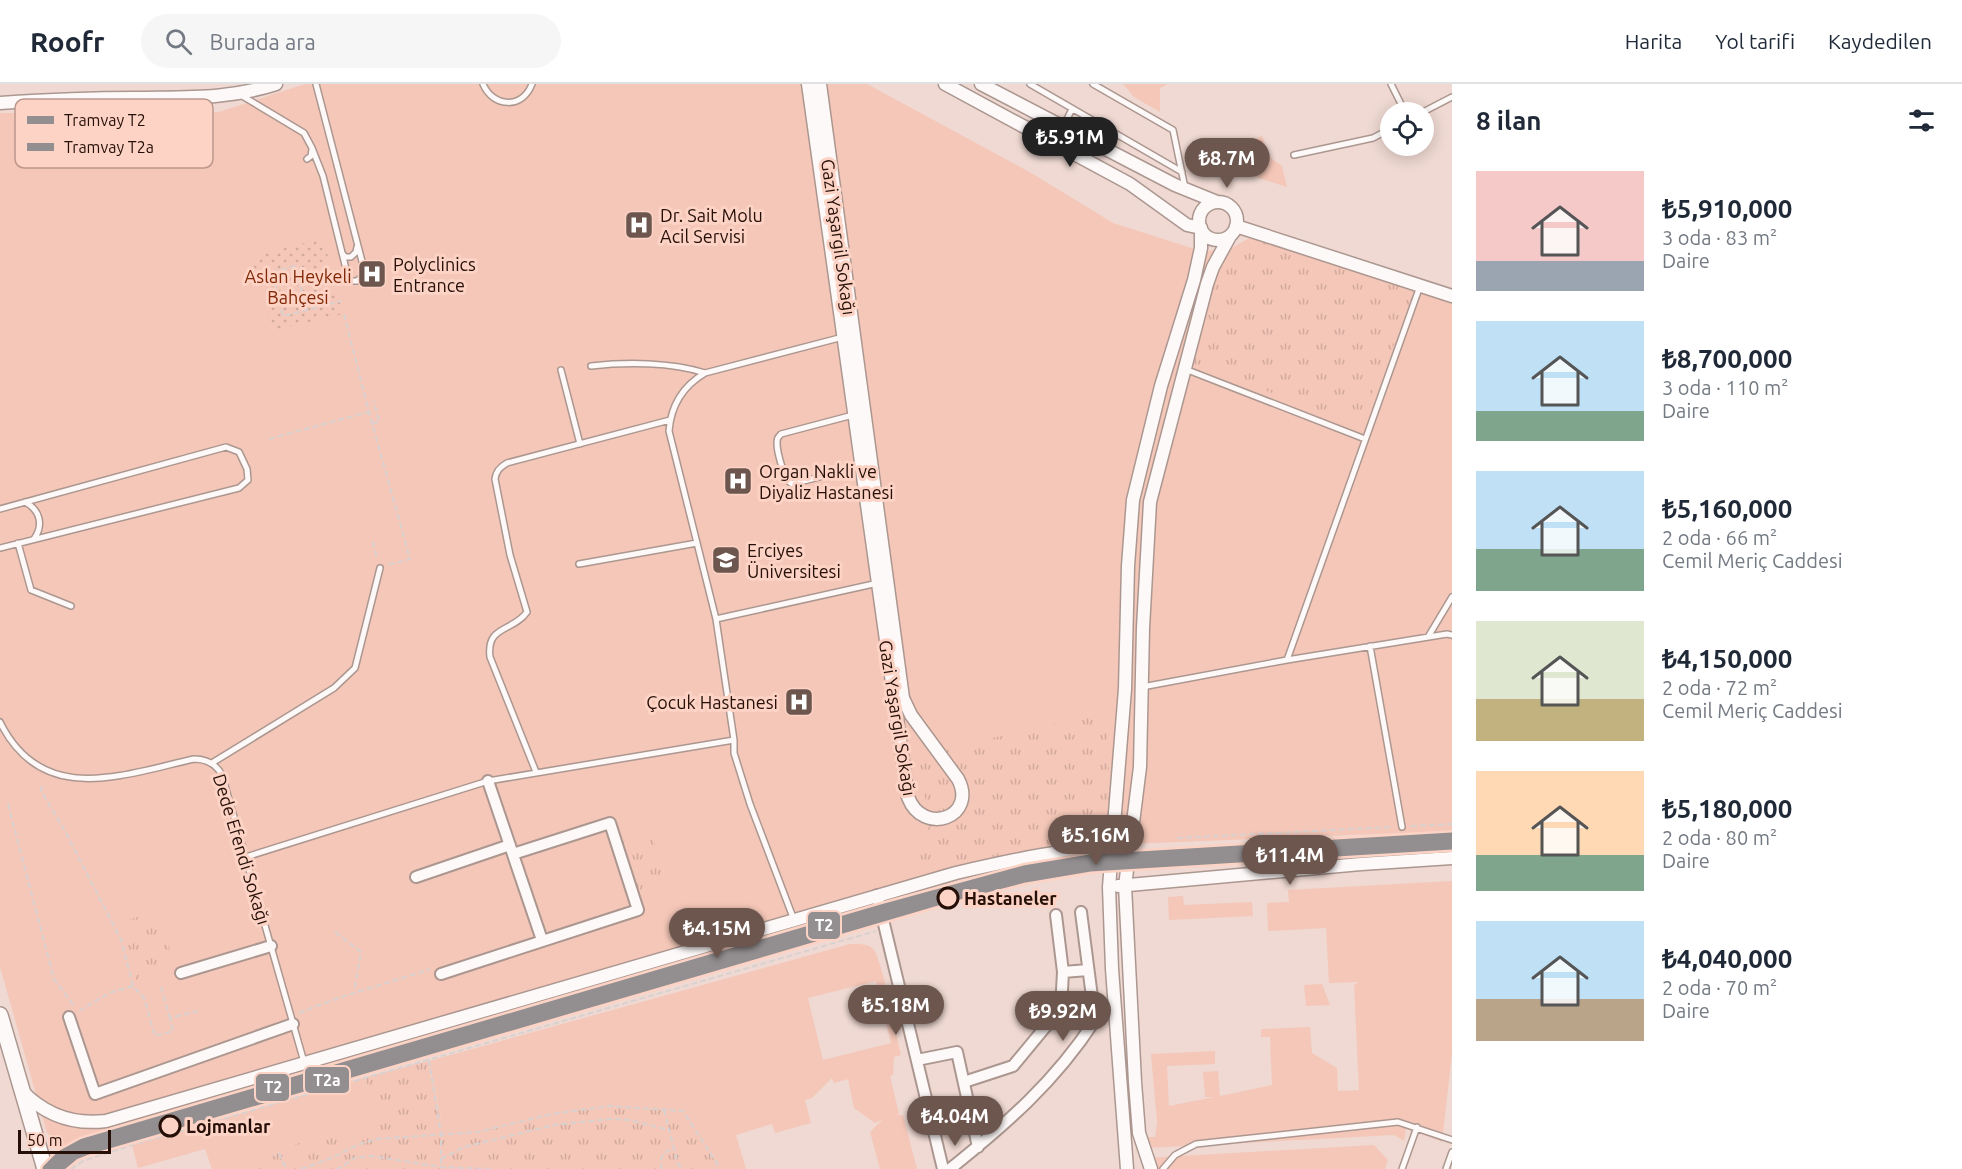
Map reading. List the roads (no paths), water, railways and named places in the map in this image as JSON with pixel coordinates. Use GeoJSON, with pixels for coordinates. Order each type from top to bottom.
{"type":"FeatureCollection","features":[{"type":"Feature","properties":{"kind":"main road"},"geometry":{"type":"LineString","coordinates":[[0,1015],[45,1169]]}},
{"type":"Feature","properties":{"kind":"street"},"geometry":{"type":"LineString","coordinates":[[82,99],[193,99],[238,94],[276,84]]}},
{"type":"Feature","properties":{"kind":"street","name":"Gazi Yaşargil Sokağı"},"geometry":{"type":"LineString","coordinates":[[808,84],[908,797],[913,807],[922,815],[933,820],[942,819],[951,815],[958,808],[963,792],[958,779],[911,715],[903,698],[820,84]]}},
{"type":"Feature","properties":{"kind":"street"},"geometry":{"type":"LineString","coordinates":[[945,84],[1130,184],[1187,225],[1200,228],[1203,233],[1213,239],[1219,240],[1233,231],[1452,296]]}},
{"type":"Feature","properties":{"kind":"street"},"geometry":{"type":"LineString","coordinates":[[982,84],[1186,189],[1228,205],[1233,209],[1237,220],[1209,275],[1150,502],[1140,767],[1125,886],[1139,1133],[1151,1169]]}},
{"type":"Feature","properties":{"kind":"street"},"geometry":{"type":"LineString","coordinates":[[0,103],[15,102]]}},
{"type":"Feature","properties":{"kind":"street"},"geometry":{"type":"LineString","coordinates":[[1050,140],[1056,139],[1063,127]]}},
{"type":"Feature","properties":{"kind":"street"},"geometry":{"type":"LineString","coordinates":[[1127,1169],[1112,969],[1110,886],[1125,689],[1128,566],[1133,500],[1161,386],[1194,280],[1200,248],[1199,222],[1202,211],[1206,206],[1217,202]]}},
{"type":"Feature","properties":{"kind":"street"},"geometry":{"type":"LineString","coordinates":[[488,781],[542,940]]}},
{"type":"Feature","properties":{"kind":"street"},"geometry":{"type":"LineString","coordinates":[[416,877],[610,823],[638,910],[436,971]]}},
{"type":"Feature","properties":{"kind":"street"},"geometry":{"type":"LineString","coordinates":[[22,1091],[36,1105],[54,1115],[74,1121],[95,1122],[117,1118],[877,896],[1022,858],[1076,849],[1129,846]]}},
{"type":"Feature","properties":{"kind":"street"},"geometry":{"type":"LineString","coordinates":[[1110,886],[1452,858]]}},
{"type":"Feature","properties":{"kind":"street"},"geometry":{"type":"LineString","coordinates":[[877,896],[943,1169]]}},
{"type":"Feature","properties":{"kind":"street"},"geometry":{"type":"LineString","coordinates":[[950,1169],[978,1147],[1046,1084],[1076,1048],[1095,1020],[1081,912]]}},
{"type":"Feature","properties":{"kind":"street"},"geometry":{"type":"LineString","coordinates":[[964,1082],[1013,1066],[1061,1008],[1063,972],[1056,915]]}},
{"type":"Feature","properties":{"kind":"street"},"geometry":{"type":"LineString","coordinates":[[181,973],[271,946]]}},
{"type":"Feature","properties":{"kind":"street"},"geometry":{"type":"LineString","coordinates":[[1063,972],[1088,970]]}},
{"type":"Feature","properties":{"kind":"street"},"geometry":{"type":"LineString","coordinates":[[69,1017],[95,1094],[295,1019]]}},
{"type":"Feature","properties":{"kind":"street"},"geometry":{"type":"LineString","coordinates":[[917,1060],[957,1052],[978,1147]]}},
{"type":"Feature","properties":{"kind":"lane"},"geometry":{"type":"LineString","coordinates":[[238,94],[304,133],[322,176],[348,277],[351,281],[357,281],[364,274],[316,84]]}},
{"type":"Feature","properties":{"kind":"lane"},"geometry":{"type":"LineString","coordinates":[[483,84],[495,100],[508,103],[521,99],[530,90],[532,84]]}},
{"type":"Feature","properties":{"kind":"lane"},"geometry":{"type":"LineString","coordinates":[[1029,84],[1182,171]]}},
{"type":"Feature","properties":{"kind":"lane"},"geometry":{"type":"LineString","coordinates":[[1093,84],[1173,130],[1186,189]]}},
{"type":"Feature","properties":{"kind":"lane"},"geometry":{"type":"LineString","coordinates":[[1391,84],[1400,102]]}},
{"type":"Feature","properties":{"kind":"lane"},"geometry":{"type":"LineString","coordinates":[[1434,106],[1452,97]]}},
{"type":"Feature","properties":{"kind":"lane"},"geometry":{"type":"LineString","coordinates":[[1063,127],[1072,109]]}},
{"type":"Feature","properties":{"kind":"lane"},"geometry":{"type":"LineString","coordinates":[[1294,155],[1374,138],[1380,135]]}},
{"type":"Feature","properties":{"kind":"lane"},"geometry":{"type":"LineString","coordinates":[[307,159],[311,156],[312,148]]}},
{"type":"Feature","properties":{"kind":"lane"},"geometry":{"type":"LineString","coordinates":[[341,253],[345,257],[351,257],[356,252],[357,245]]}},
{"type":"Feature","properties":{"kind":"lane"},"geometry":{"type":"LineString","coordinates":[[1287,660],[1419,286]]}},
{"type":"Feature","properties":{"kind":"lane"},"geometry":{"type":"LineString","coordinates":[[795,921],[750,804],[734,753],[716,620],[669,431],[673,409],[682,391],[705,373],[843,337]]}},
{"type":"Feature","properties":{"kind":"lane"},"geometry":{"type":"LineString","coordinates":[[591,366],[618,363],[692,369],[705,373]]}},
{"type":"Feature","properties":{"kind":"lane"},"geometry":{"type":"LineString","coordinates":[[1184,369],[1365,439]]}},
{"type":"Feature","properties":{"kind":"lane"},"geometry":{"type":"LineString","coordinates":[[561,370],[580,444]]}},
{"type":"Feature","properties":{"kind":"lane"},"geometry":{"type":"LineString","coordinates":[[854,415],[781,434],[777,438],[777,444],[786,479],[792,484],[862,466]]}},
{"type":"Feature","properties":{"kind":"lane"},"geometry":{"type":"LineString","coordinates":[[536,772],[490,657],[490,644],[496,634],[517,622],[527,612],[510,555],[495,479],[498,469],[507,463],[670,420]]}},
{"type":"Feature","properties":{"kind":"lane"},"geometry":{"type":"LineString","coordinates":[[0,509],[226,447],[238,452],[247,469],[248,480],[239,488],[0,548]]}},
{"type":"Feature","properties":{"kind":"lane"},"geometry":{"type":"LineString","coordinates":[[25,502],[34,508],[39,518],[39,529],[34,539]]}},
{"type":"Feature","properties":{"kind":"lane"},"geometry":{"type":"LineString","coordinates":[[18,543],[31,590],[71,606]]}},
{"type":"Feature","properties":{"kind":"lane"},"geometry":{"type":"LineString","coordinates":[[579,564],[697,543]]}},
{"type":"Feature","properties":{"kind":"lane"},"geometry":{"type":"LineString","coordinates":[[212,763],[334,688],[355,668],[380,568]]}},
{"type":"Feature","properties":{"kind":"lane"},"geometry":{"type":"LineString","coordinates":[[716,620],[878,583]]}},
{"type":"Feature","properties":{"kind":"lane"},"geometry":{"type":"LineString","coordinates":[[1428,637],[1452,597]]}},
{"type":"Feature","properties":{"kind":"lane"},"geometry":{"type":"LineString","coordinates":[[1142,687],[1370,646],[1452,635]]}},
{"type":"Feature","properties":{"kind":"lane"},"geometry":{"type":"LineString","coordinates":[[1370,646],[1402,827]]}},
{"type":"Feature","properties":{"kind":"lane","name":"Dede Efendi Sokağı"},"geometry":{"type":"LineString","coordinates":[[0,722],[12,742],[30,760],[53,772],[77,779],[102,779],[194,759],[212,763],[222,775],[271,946],[295,1019],[304,1062]]}},
{"type":"Feature","properties":{"kind":"lane"},"geometry":{"type":"LineString","coordinates":[[246,857],[488,781],[734,740]]}},
{"type":"Feature","properties":{"kind":"lane"},"geometry":{"type":"LineString","coordinates":[[1163,1169],[1175,1155],[1196,1144],[1398,1122],[1452,1140]]}},
{"type":"Feature","properties":{"kind":"lane"},"geometry":{"type":"LineString","coordinates":[[1402,1169],[1418,1127]]}},
{"type":"Feature","properties":{"kind":"lane"},"geometry":{"type":"LineString","coordinates":[[1446,1169],[1452,1152]]}},
{"type":"Feature","properties":{"kind":"tram line","name":"T2"},"geometry":{"type":"LineString","coordinates":[[47,1169],[61,1155],[83,1143],[881,909],[1024,870],[1090,859],[1452,837]]}},
{"type":"Feature","properties":{"kind":"tram line","name":"T2a"},"geometry":{"type":"LineString","coordinates":[[58,1169],[75,1155],[85,1151],[948,898],[1025,878],[1090,867],[1452,845]]}},
{"type":"Feature","properties":{"kind":"place","name":"Dr. Sait Molu Acil Servisi"},"geometry":{"type":"Point","coordinates":[639,225]}},
{"type":"Feature","properties":{"kind":"place","name":"Polyclinics Entrance"},"geometry":{"type":"Point","coordinates":[372,274]}},
{"type":"Feature","properties":{"kind":"place","name":"Organ Nakli ve Diyaliz Hastanesi"},"geometry":{"type":"Point","coordinates":[738,481]}},
{"type":"Feature","properties":{"kind":"place","name":"Erciyes Üniversitesi"},"geometry":{"type":"Point","coordinates":[726,560]}},
{"type":"Feature","properties":{"kind":"place","name":"Çocuk Hastanesi"},"geometry":{"type":"Point","coordinates":[799,702]}},
{"type":"Feature","properties":{"kind":"place","name":"Hastaneler"},"geometry":{"type":"Point","coordinates":[948,898]}},
{"type":"Feature","properties":{"kind":"place","name":"Lojmanlar"},"geometry":{"type":"Point","coordinates":[170,1126]}},
{"type":"Feature","properties":{"kind":"park label","name":"Aslan Heykeli Bahçesi"},"geometry":{"type":"Point","coordinates":[298,286]}}]}
